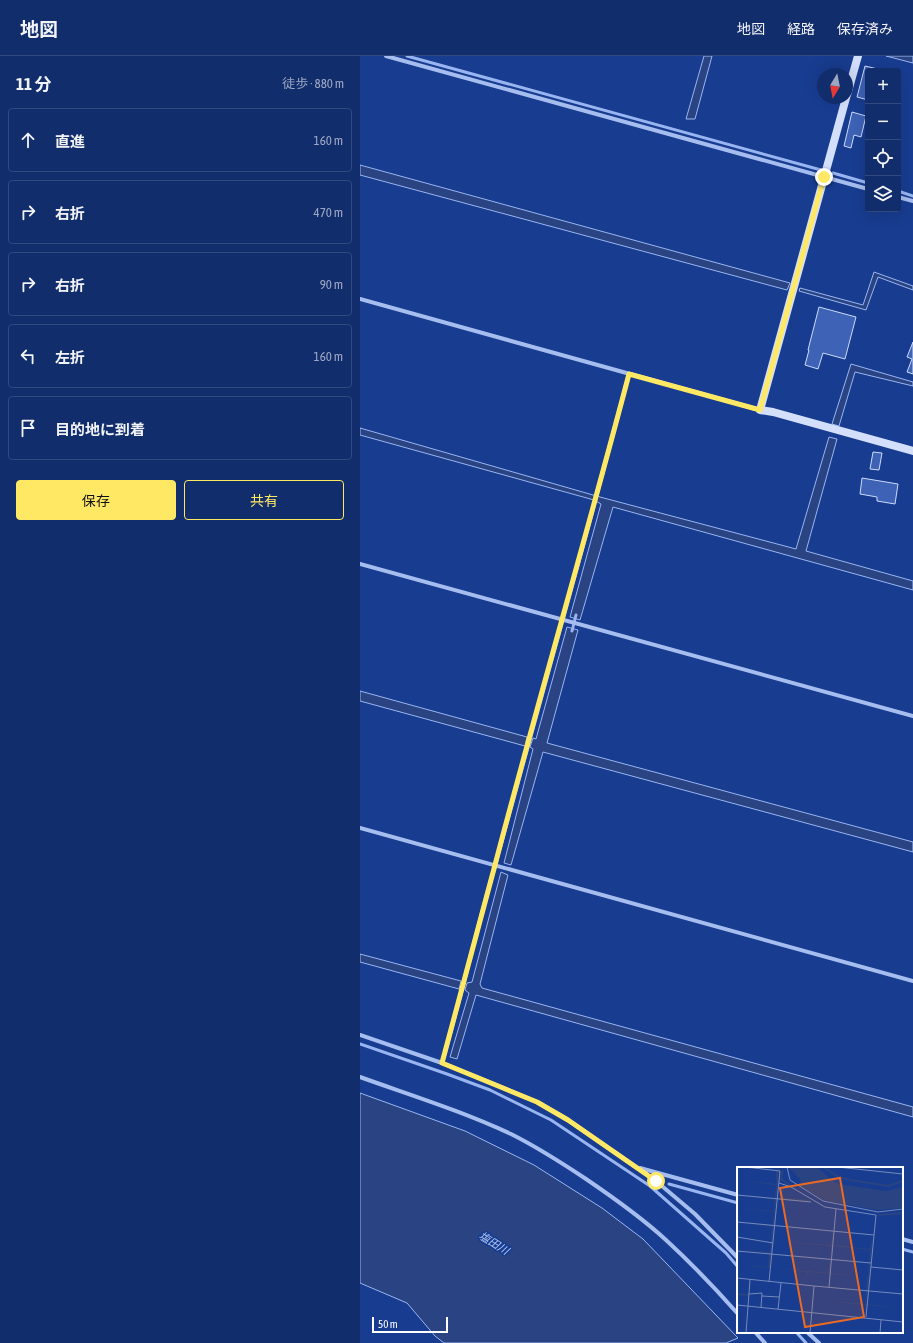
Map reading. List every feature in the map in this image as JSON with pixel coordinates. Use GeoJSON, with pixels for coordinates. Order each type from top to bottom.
{"type":"FeatureCollection","features":[{"type":"Feature","properties":{"kind":"street"},"geometry":{"type":"LineString","coordinates":[[386,56],[865,188]]}},
{"type":"Feature","properties":{"kind":"street"},"geometry":{"type":"LineString","coordinates":[[853,75],[858,56]]}},
{"type":"Feature","properties":{"kind":"street"},"geometry":{"type":"LineString","coordinates":[[760,410],[845,104]]}},
{"type":"Feature","properties":{"kind":"street"},"geometry":{"type":"LineString","coordinates":[[901,198],[913,201]]}},
{"type":"Feature","properties":{"kind":"street"},"geometry":{"type":"LineString","coordinates":[[360,300],[913,451]]}},
{"type":"Feature","properties":{"kind":"street"},"geometry":{"type":"LineString","coordinates":[[442,1063],[495,865],[598,494],[629,374]]}},
{"type":"Feature","properties":{"kind":"street"},"geometry":{"type":"LineString","coordinates":[[360,564],[913,716]]}},
{"type":"Feature","properties":{"kind":"street"},"geometry":{"type":"LineString","coordinates":[[360,828],[913,981]]}},
{"type":"Feature","properties":{"kind":"street"},"geometry":{"type":"LineString","coordinates":[[360,1035],[442,1063],[537,1102],[568,1120],[656,1181],[695,1214],[737,1257]]}},
{"type":"Feature","properties":{"kind":"street"},"geometry":{"type":"LineString","coordinates":[[360,1077],[468,1115],[549,1154],[641,1218],[703,1276],[737,1313]]}},
{"type":"Feature","properties":{"kind":"street"},"geometry":{"type":"LineString","coordinates":[[638,1168],[737,1195]]}},
{"type":"Feature","properties":{"kind":"street"},"geometry":{"type":"LineString","coordinates":[[903,1239],[913,1242]]}},
{"type":"Feature","properties":{"kind":"street"},"geometry":{"type":"LineString","coordinates":[[756,1333],[765,1343]]}},
{"type":"Feature","properties":{"kind":"street"},"geometry":{"type":"LineString","coordinates":[[808,1333],[819,1343]]}},
{"type":"Feature","properties":{"kind":"water"},"geometry":{"type":"Polygon","coordinates":[[[704,56],[712,56],[695,119],[686,119],[704,56]]]}},
{"type":"Feature","properties":{"kind":"water"},"geometry":{"type":"Polygon","coordinates":[[[886,56],[913,56],[913,63],[886,56]]]}},
{"type":"Feature","properties":{"kind":"water"},"geometry":{"type":"Polygon","coordinates":[[[360,165],[790,283],[787,290],[360,175],[360,165]]]}},
{"type":"Feature","properties":{"kind":"water"},"geometry":{"type":"Polygon","coordinates":[[[874,272],[913,286],[913,290],[878,277],[866,310],[799,291],[800,288],[863,305],[874,272]]]}},
{"type":"Feature","properties":{"kind":"water"},"geometry":{"type":"Polygon","coordinates":[[[851,364],[913,382],[913,386],[855,372],[839,426],[832,424],[851,364]]]}},
{"type":"Feature","properties":{"kind":"water"},"geometry":{"type":"Polygon","coordinates":[[[360,428],[600,497],[796,549],[829,437],[837,439],[806,551],[913,581],[913,590],[613,507],[580,620],[570,617],[601,504],[594,500],[360,435],[360,428]]]}},
{"type":"Feature","properties":{"kind":"water"},"geometry":{"type":"Polygon","coordinates":[[[567,627],[578,630],[547,743],[913,842],[913,852],[543,752],[511,865],[504,863],[533,749],[530,747],[533,738],[536,739],[567,627]]]}},
{"type":"Feature","properties":{"kind":"water"},"geometry":{"type":"Polygon","coordinates":[[[360,691],[527,737],[525,746],[360,701],[360,691]]]}},
{"type":"Feature","properties":{"kind":"water"},"geometry":{"type":"Polygon","coordinates":[[[501,872],[508,875],[480,984],[482,988],[913,1107],[913,1117],[476,995],[457,1059],[450,1057],[469,993],[465,990],[467,983],[472,982],[501,872]]]}},
{"type":"Feature","properties":{"kind":"water"},"geometry":{"type":"Polygon","coordinates":[[[360,954],[461,981],[459,989],[360,962],[360,954]]]}},
{"type":"Feature","properties":{"kind":"water","name":"塩田川"},"geometry":{"type":"Polygon","coordinates":[[[360,1093],[465,1131],[534,1165],[602,1208],[643,1239],[738,1338],[726,1343],[444,1343],[435,1336],[407,1303],[360,1283],[360,1093]]]}},
{"type":"Feature","properties":{"kind":"building"},"geometry":{"type":"Polygon","coordinates":[[[865,66],[874,68],[865,68],[865,99],[857,97],[865,66]]]}},
{"type":"Feature","properties":{"kind":"building"},"geometry":{"type":"Polygon","coordinates":[[[852,112],[865,116],[861,137],[854,135],[851,148],[844,146],[852,112]]]}},
{"type":"Feature","properties":{"kind":"building"},"geometry":{"type":"Polygon","coordinates":[[[819,307],[856,317],[845,359],[823,353],[818,369],[805,365],[819,307]]]}},
{"type":"Feature","properties":{"kind":"building"},"geometry":{"type":"Polygon","coordinates":[[[913,342],[913,374],[907,372],[912,359],[907,357],[913,342]]]}},
{"type":"Feature","properties":{"kind":"building"},"geometry":{"type":"Polygon","coordinates":[[[873,452],[882,453],[879,470],[870,469],[873,452]]]}},
{"type":"Feature","properties":{"kind":"building"},"geometry":{"type":"Polygon","coordinates":[[[862,478],[898,484],[895,504],[877,501],[877,497],[860,494],[862,478]]]}},
{"type":"Feature","properties":{"kind":"waterway"},"geometry":{"type":"LineString","coordinates":[[407,56],[821,170]]}},
{"type":"Feature","properties":{"kind":"waterway"},"geometry":{"type":"LineString","coordinates":[[833,173],[865,182]]}},
{"type":"Feature","properties":{"kind":"waterway"},"geometry":{"type":"LineString","coordinates":[[901,192],[913,196]]}},
{"type":"Feature","properties":{"kind":"waterway"},"geometry":{"type":"LineString","coordinates":[[572,631],[576,615]]}},
{"type":"Feature","properties":{"kind":"waterway"},"geometry":{"type":"LineString","coordinates":[[360,1044],[490,1090],[551,1120],[650,1186],[726,1253],[737,1266]]}},
{"type":"Feature","properties":{"kind":"waterway"},"geometry":{"type":"LineString","coordinates":[[669,1184],[737,1203]]}},
{"type":"Feature","properties":{"kind":"waterway"},"geometry":{"type":"LineString","coordinates":[[903,1249],[913,1252]]}},
{"type":"Feature","properties":{"kind":"waterway"},"geometry":{"type":"LineString","coordinates":[[797,1333],[806,1343]]}},
{"type":"Feature","properties":{"kind":"route"},"geometry":{"type":"LineString","coordinates":[[656,1181],[594,1137],[537,1102],[442,1063],[495,865],[598,494],[629,374],[760,410],[824,177]]}}]}
